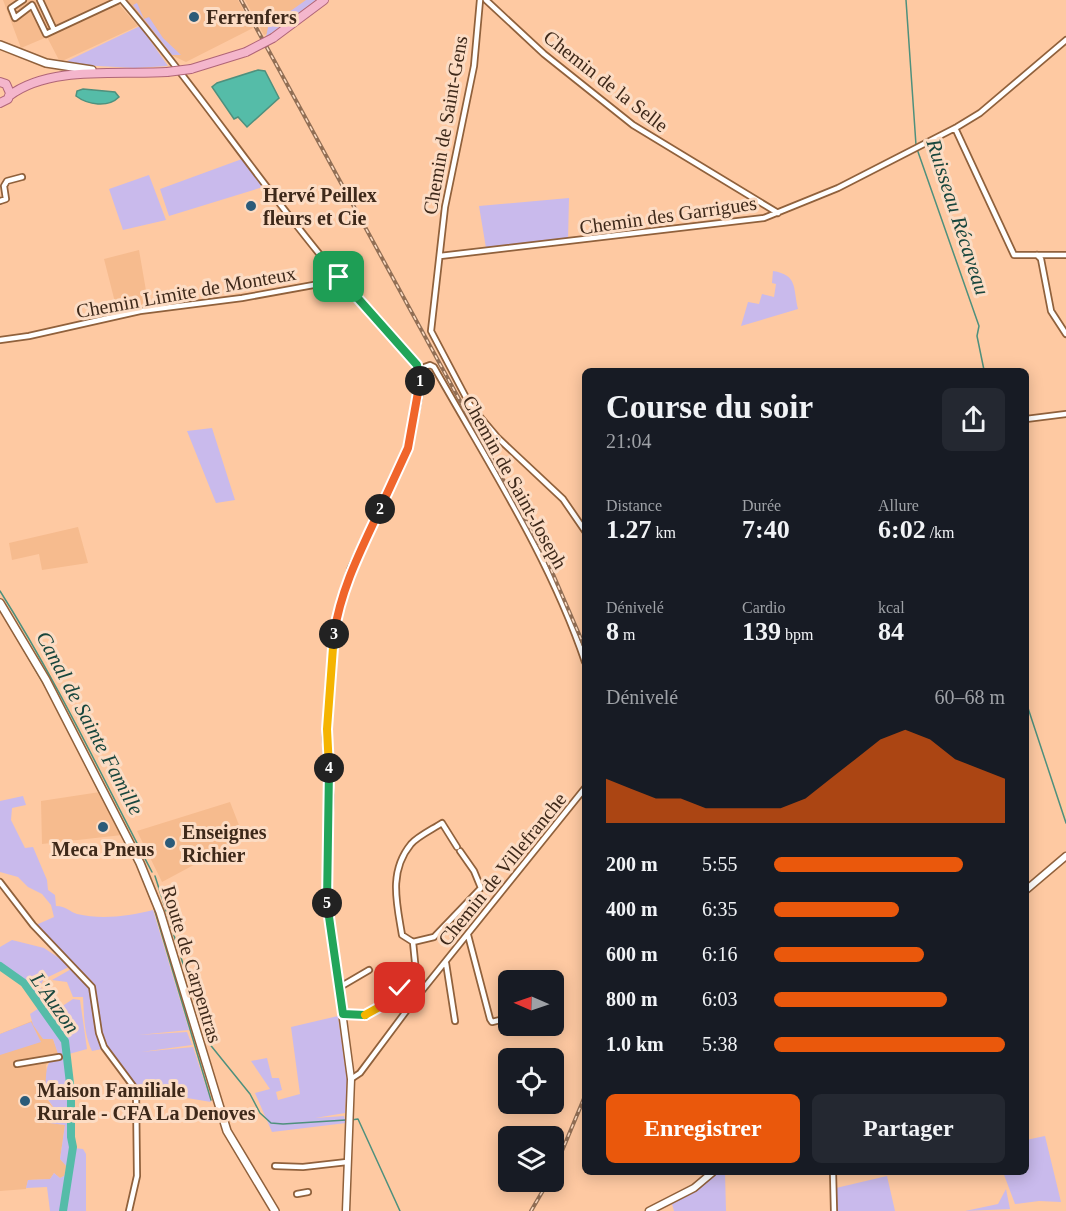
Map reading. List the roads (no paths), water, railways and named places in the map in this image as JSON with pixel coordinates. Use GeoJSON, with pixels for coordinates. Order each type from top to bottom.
{"type":"FeatureCollection","features":[{"type":"Feature","properties":{"kind":"main road"},"geometry":{"type":"LineString","coordinates":[[9,96],[3,83],[28,85],[73,75],[191,69],[246,52],[273,38],[324,0]]}},
{"type":"Feature","properties":{"kind":"main road"},"geometry":{"type":"LineString","coordinates":[[0,45],[57,66],[112,72]]}},
{"type":"Feature","properties":{"kind":"main road"},"geometry":{"type":"LineString","coordinates":[[0,103],[28,85]]}},
{"type":"Feature","properties":{"kind":"main road","name":"Route de Carpentras"},"geometry":{"type":"LineString","coordinates":[[0,603],[46,680],[146,876],[160,912],[227,1131],[275,1211]]}},
{"type":"Feature","properties":{"kind":"street"},"geometry":{"type":"LineString","coordinates":[[22,0],[11,8],[15,18],[33,5],[46,34],[121,0],[260,174],[296,226],[419,369],[420,390],[408,448],[351,569],[339,608],[332,647],[327,729],[330,795],[327,898],[351,1079],[346,1211]]}},
{"type":"Feature","properties":{"kind":"street"},"geometry":{"type":"LineString","coordinates":[[40,0],[54,30]]}},
{"type":"Feature","properties":{"kind":"street","name":"Chemin de Saint-Gens"},"geometry":{"type":"LineString","coordinates":[[480,0],[474,66],[445,207],[431,321],[434,339],[470,405],[498,438],[563,499],[582,527]]}},
{"type":"Feature","properties":{"kind":"street","name":"Chemin de la Selle"},"geometry":{"type":"LineString","coordinates":[[486,0],[544,54],[633,125],[778,213]]}},
{"type":"Feature","properties":{"kind":"street","name":"Chemin des Garrigues"},"geometry":{"type":"LineString","coordinates":[[440,256],[764,218],[838,188],[955,128],[988,106],[1066,40]]}},
{"type":"Feature","properties":{"kind":"street"},"geometry":{"type":"LineString","coordinates":[[955,128],[1012,253],[1020,256],[1066,255]]}},
{"type":"Feature","properties":{"kind":"street"},"geometry":{"type":"LineString","coordinates":[[0,201],[6,198],[4,186],[7,181],[22,177]]}},
{"type":"Feature","properties":{"kind":"street"},"geometry":{"type":"LineString","coordinates":[[1037,255],[1041,259],[1052,311],[1066,334]]}},
{"type":"Feature","properties":{"kind":"street","name":"Chemin Limite de Monteux"},"geometry":{"type":"LineString","coordinates":[[0,340],[29,336],[134,312],[242,298],[341,280]]}},
{"type":"Feature","properties":{"kind":"street","name":"Chemin de Saint-Joseph"},"geometry":{"type":"LineString","coordinates":[[419,369],[430,365],[434,367],[514,507],[555,588],[582,655]]}},
{"type":"Feature","properties":{"kind":"street"},"geometry":{"type":"LineString","coordinates":[[1029,419],[1066,414]]}},
{"type":"Feature","properties":{"kind":"street","name":"Chemin de Villefranche"},"geometry":{"type":"LineString","coordinates":[[351,1079],[360,1073],[582,792]]}},
{"type":"Feature","properties":{"kind":"street"},"geometry":{"type":"LineString","coordinates":[[442,823],[474,871],[481,888],[434,937],[413,942],[402,935],[394,882],[397,870],[411,844],[442,823]]}},
{"type":"Feature","properties":{"kind":"street"},"geometry":{"type":"LineString","coordinates":[[1029,887],[1066,856]]}},
{"type":"Feature","properties":{"kind":"street"},"geometry":{"type":"LineString","coordinates":[[0,882],[33,925],[92,987],[99,1033],[104,1047],[136,1089],[137,1176],[129,1211]]}},
{"type":"Feature","properties":{"kind":"street"},"geometry":{"type":"LineString","coordinates":[[468,935],[490,1019],[492,1022],[498,1020]]}},
{"type":"Feature","properties":{"kind":"street"},"geometry":{"type":"LineString","coordinates":[[343,1014],[371,1014],[416,972],[413,942]]}},
{"type":"Feature","properties":{"kind":"street"},"geometry":{"type":"LineString","coordinates":[[446,963],[455,1021]]}},
{"type":"Feature","properties":{"kind":"street"},"geometry":{"type":"LineString","coordinates":[[340,987],[369,970]]}},
{"type":"Feature","properties":{"kind":"street"},"geometry":{"type":"LineString","coordinates":[[17,1064],[59,1057]]}},
{"type":"Feature","properties":{"kind":"street"},"geometry":{"type":"LineString","coordinates":[[275,1166],[303,1167],[347,1162]]}},
{"type":"Feature","properties":{"kind":"street"},"geometry":{"type":"LineString","coordinates":[[649,1211],[694,1188],[709,1175]]}},
{"type":"Feature","properties":{"kind":"street"},"geometry":{"type":"LineString","coordinates":[[833,1175],[834,1211]]}},
{"type":"Feature","properties":{"kind":"street"},"geometry":{"type":"LineString","coordinates":[[297,1194],[308,1192]]}},
{"type":"Feature","properties":{"kind":"water"},"geometry":{"type":"Polygon","coordinates":[[[258,70],[265,71],[279,98],[247,127],[238,117],[234,119],[212,87],[217,83],[258,70]]]}},
{"type":"Feature","properties":{"kind":"water"},"geometry":{"type":"Polygon","coordinates":[[[83,89],[115,92],[119,97],[109,103],[92,103],[76,96],[77,91],[83,89]]]}},
{"type":"Feature","properties":{"kind":"waterway","name":"Ruisseau Récaveau"},"geometry":{"type":"LineString","coordinates":[[906,0],[916,145]]}},
{"type":"Feature","properties":{"kind":"waterway","name":"Ruisseau Récaveau"},"geometry":{"type":"LineString","coordinates":[[917,149],[979,326],[977,336],[984,368]]}},
{"type":"Feature","properties":{"kind":"waterway","name":"Canal de Sainte Famille"},"geometry":{"type":"LineString","coordinates":[[0,591],[60,694],[152,872]]}},
{"type":"Feature","properties":{"kind":"waterway"},"geometry":{"type":"LineString","coordinates":[[1,611],[46,688]]}},
{"type":"Feature","properties":{"kind":"waterway","name":"Ruisseau Récaveau"},"geometry":{"type":"LineString","coordinates":[[1029,711],[1066,823]]}},
{"type":"Feature","properties":{"kind":"waterway"},"geometry":{"type":"LineString","coordinates":[[85,764],[99,792]]}},
{"type":"Feature","properties":{"kind":"waterway"},"geometry":{"type":"LineString","coordinates":[[130,851],[141,874]]}},
{"type":"Feature","properties":{"kind":"waterway","name":"Canal de Sainte Famille"},"geometry":{"type":"LineString","coordinates":[[155,876],[208,1042],[250,1094],[260,1113],[271,1123],[283,1124],[346,1120]]}},
{"type":"Feature","properties":{"kind":"waterway"},"geometry":{"type":"LineString","coordinates":[[143,879],[152,903]]}},
{"type":"Feature","properties":{"kind":"waterway"},"geometry":{"type":"LineString","coordinates":[[154,908],[211,1100]]}},
{"type":"Feature","properties":{"kind":"waterway","name":"L'Auzon"},"geometry":{"type":"LineString","coordinates":[[0,966],[24,983],[65,1041],[71,1092],[73,1147],[63,1211]]}},
{"type":"Feature","properties":{"kind":"waterway","name":"Canal de Sainte Famille"},"geometry":{"type":"LineString","coordinates":[[351,1120],[358,1119],[400,1211]]}},
{"type":"Feature","properties":{"kind":"railway"},"geometry":{"type":"LineString","coordinates":[[241,0],[546,558],[582,641]]}},
{"type":"Feature","properties":{"kind":"railway"},"geometry":{"type":"LineString","coordinates":[[564,1146],[582,1103]]}},
{"type":"Feature","properties":{"kind":"railway"},"geometry":{"type":"LineString","coordinates":[[531,1211],[542,1192]]}},
{"type":"Feature","properties":{"kind":"place","name":"Ferrenfers"},"geometry":{"type":"Point","coordinates":[194,17]}},
{"type":"Feature","properties":{"kind":"place","name":"Hervé Peillex fleurs et Cie"},"geometry":{"type":"Point","coordinates":[251,206]}},
{"type":"Feature","properties":{"kind":"place","name":"Meca Pneus"},"geometry":{"type":"Point","coordinates":[103,827]}},
{"type":"Feature","properties":{"kind":"place","name":"Enseignes Richier"},"geometry":{"type":"Point","coordinates":[170,843]}},
{"type":"Feature","properties":{"kind":"place","name":"Maison Familiale Rurale - CFA La Denoves"},"geometry":{"type":"Point","coordinates":[25,1101]}}]}
